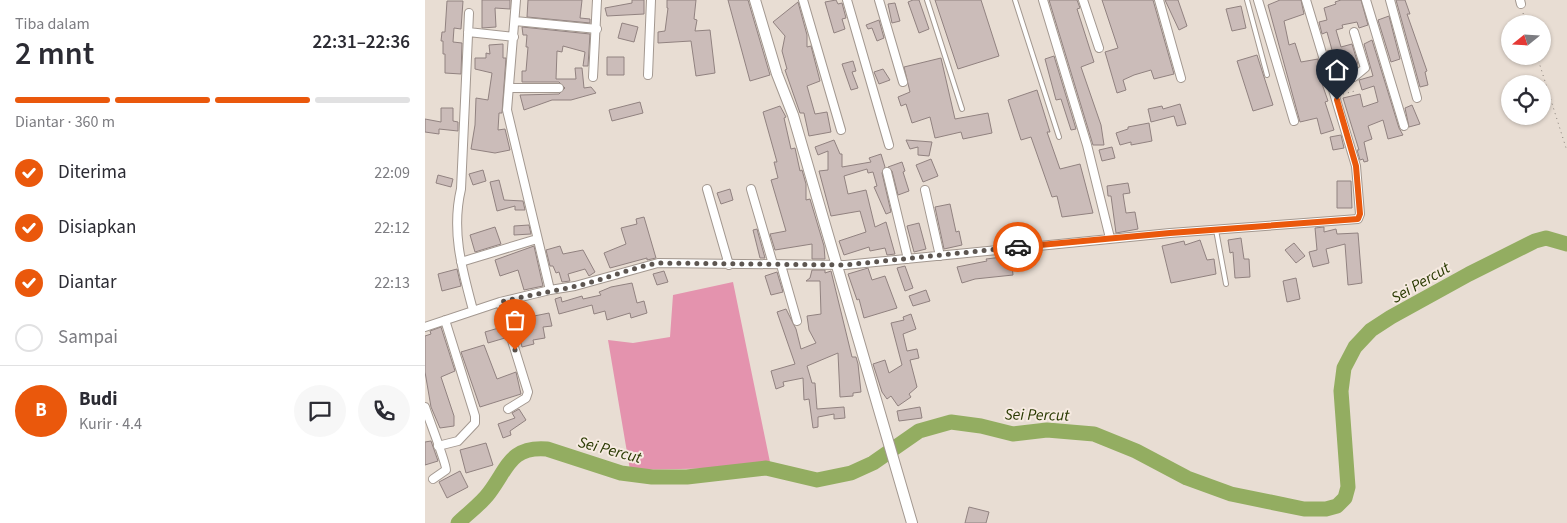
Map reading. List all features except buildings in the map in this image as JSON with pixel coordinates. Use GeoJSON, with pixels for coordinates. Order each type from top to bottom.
{"type":"FeatureCollection","features":[{"type":"Feature","properties":{"kind":"street"},"geometry":{"type":"LineString","coordinates":[[516,0],[507,110],[549,290]]}},
{"type":"Feature","properties":{"kind":"street"},"geometry":{"type":"LineString","coordinates":[[593,78],[597,0]]}},
{"type":"Feature","properties":{"kind":"street"},"geometry":{"type":"LineString","coordinates":[[648,75],[651,0]]}},
{"type":"Feature","properties":{"kind":"street"},"geometry":{"type":"LineString","coordinates":[[755,0],[777,74],[793,115],[880,420],[912,523]]}},
{"type":"Feature","properties":{"kind":"street"},"geometry":{"type":"LineString","coordinates":[[803,0],[841,130]]}},
{"type":"Feature","properties":{"kind":"street"},"geometry":{"type":"LineString","coordinates":[[847,0],[889,145]]}},
{"type":"Feature","properties":{"kind":"street"},"geometry":{"type":"LineString","coordinates":[[879,0],[903,82]]}},
{"type":"Feature","properties":{"kind":"street"},"geometry":{"type":"LineString","coordinates":[[1043,0],[1087,145],[1110,238]]}},
{"type":"Feature","properties":{"kind":"street"},"geometry":{"type":"LineString","coordinates":[[1083,0],[1099,48]]}},
{"type":"Feature","properties":{"kind":"street"},"geometry":{"type":"LineString","coordinates":[[1159,0],[1181,78]]}},
{"type":"Feature","properties":{"kind":"street"},"geometry":{"type":"LineString","coordinates":[[1258,0],[1294,121]]}},
{"type":"Feature","properties":{"kind":"street"},"geometry":{"type":"LineString","coordinates":[[425,327],[500,302],[549,290],[575,286],[658,263],[836,265],[1110,238],[1358,219],[1360,214],[1356,166],[1305,0]]}},
{"type":"Feature","properties":{"kind":"street"},"geometry":{"type":"LineString","coordinates":[[1366,0],[1404,126]]}},
{"type":"Feature","properties":{"kind":"street"},"geometry":{"type":"LineString","coordinates":[[1390,0],[1417,98]]}},
{"type":"Feature","properties":{"kind":"street"},"geometry":{"type":"LineString","coordinates":[[469,13],[461,189],[457,207],[457,239],[473,310]]}},
{"type":"Feature","properties":{"kind":"street"},"geometry":{"type":"LineString","coordinates":[[515,20],[597,29]]}},
{"type":"Feature","properties":{"kind":"street"},"geometry":{"type":"LineString","coordinates":[[468,32],[514,37]]}},
{"type":"Feature","properties":{"kind":"street"},"geometry":{"type":"LineString","coordinates":[[1332,83],[1354,77],[1365,68],[1354,32]]}},
{"type":"Feature","properties":{"kind":"street"},"geometry":{"type":"LineString","coordinates":[[510,88],[559,88]]}},
{"type":"Feature","properties":{"kind":"street"},"geometry":{"type":"LineString","coordinates":[[887,172],[908,259]]}},
{"type":"Feature","properties":{"kind":"street"},"geometry":{"type":"LineString","coordinates":[[707,189],[729,265]]}},
{"type":"Feature","properties":{"kind":"street"},"geometry":{"type":"LineString","coordinates":[[751,189],[797,321]]}},
{"type":"Feature","properties":{"kind":"street"},"geometry":{"type":"LineString","coordinates":[[925,190],[941,256]]}},
{"type":"Feature","properties":{"kind":"street"},"geometry":{"type":"LineString","coordinates":[[461,262],[537,239]]}},
{"type":"Feature","properties":{"kind":"street"},"geometry":{"type":"LineString","coordinates":[[500,302],[528,392],[526,398],[508,409]]}},
{"type":"Feature","properties":{"kind":"street"},"geometry":{"type":"LineString","coordinates":[[438,446],[458,441],[475,423],[475,416],[445,320]]}},
{"type":"Feature","properties":{"kind":"street"},"geometry":{"type":"LineString","coordinates":[[425,407],[447,469],[433,478]]}},
{"type":"Feature","properties":{"kind":"lane"},"geometry":{"type":"LineString","coordinates":[[927,0],[962,109]]}},
{"type":"Feature","properties":{"kind":"lane"},"geometry":{"type":"LineString","coordinates":[[1015,0],[1059,137]]}},
{"type":"Feature","properties":{"kind":"lane"},"geometry":{"type":"LineString","coordinates":[[1247,0],[1267,75]]}},
{"type":"Feature","properties":{"kind":"lane"},"geometry":{"type":"LineString","coordinates":[[1216,230],[1226,284]]}},
{"type":"Feature","properties":{"kind":"path"},"geometry":{"type":"LineString","coordinates":[[1520,2],[1524,15]]}},
{"type":"Feature","properties":{"kind":"path"},"geometry":{"type":"LineString","coordinates":[[1540,65],[1567,151]]}},
{"type":"Feature","properties":{"kind":"path"},"geometry":{"type":"LineString","coordinates":[[1337,100],[1345,92],[1355,90]]}},
{"type":"Feature","properties":{"kind":"shaded area"},"geometry":{"type":"Polygon","coordinates":[[[733,282],[771,467],[630,470],[608,340],[633,343],[670,337],[673,295],[733,282]]]}},
{"type":"Feature","properties":{"kind":"waterway","name":"Sei Percut"},"geometry":{"type":"LineString","coordinates":[[458,523],[486,497],[511,460],[525,451],[547,449],[621,473],[652,477],[687,477],[766,468],[817,480],[851,473],[873,463],[919,431],[951,422],[981,426],[1013,434],[1047,430],[1094,434],[1136,451],[1187,478],[1231,494],[1304,509],[1326,509],[1337,506],[1345,498],[1348,487],[1341,391],[1344,368],[1355,347],[1371,330],[1391,317],[1469,274],[1535,241],[1546,238],[1567,244]]}},
{"type":"Feature","properties":{"kind":"way so far"},"geometry":{"type":"LineString","coordinates":[[515,350],[500,302],[549,290],[575,286],[642,266],[658,263],[845,265],[1018,247]]}},
{"type":"Feature","properties":{"kind":"route"},"geometry":{"type":"LineString","coordinates":[[1018,247],[1358,219],[1360,214],[1356,166],[1337,100]]}}]}
